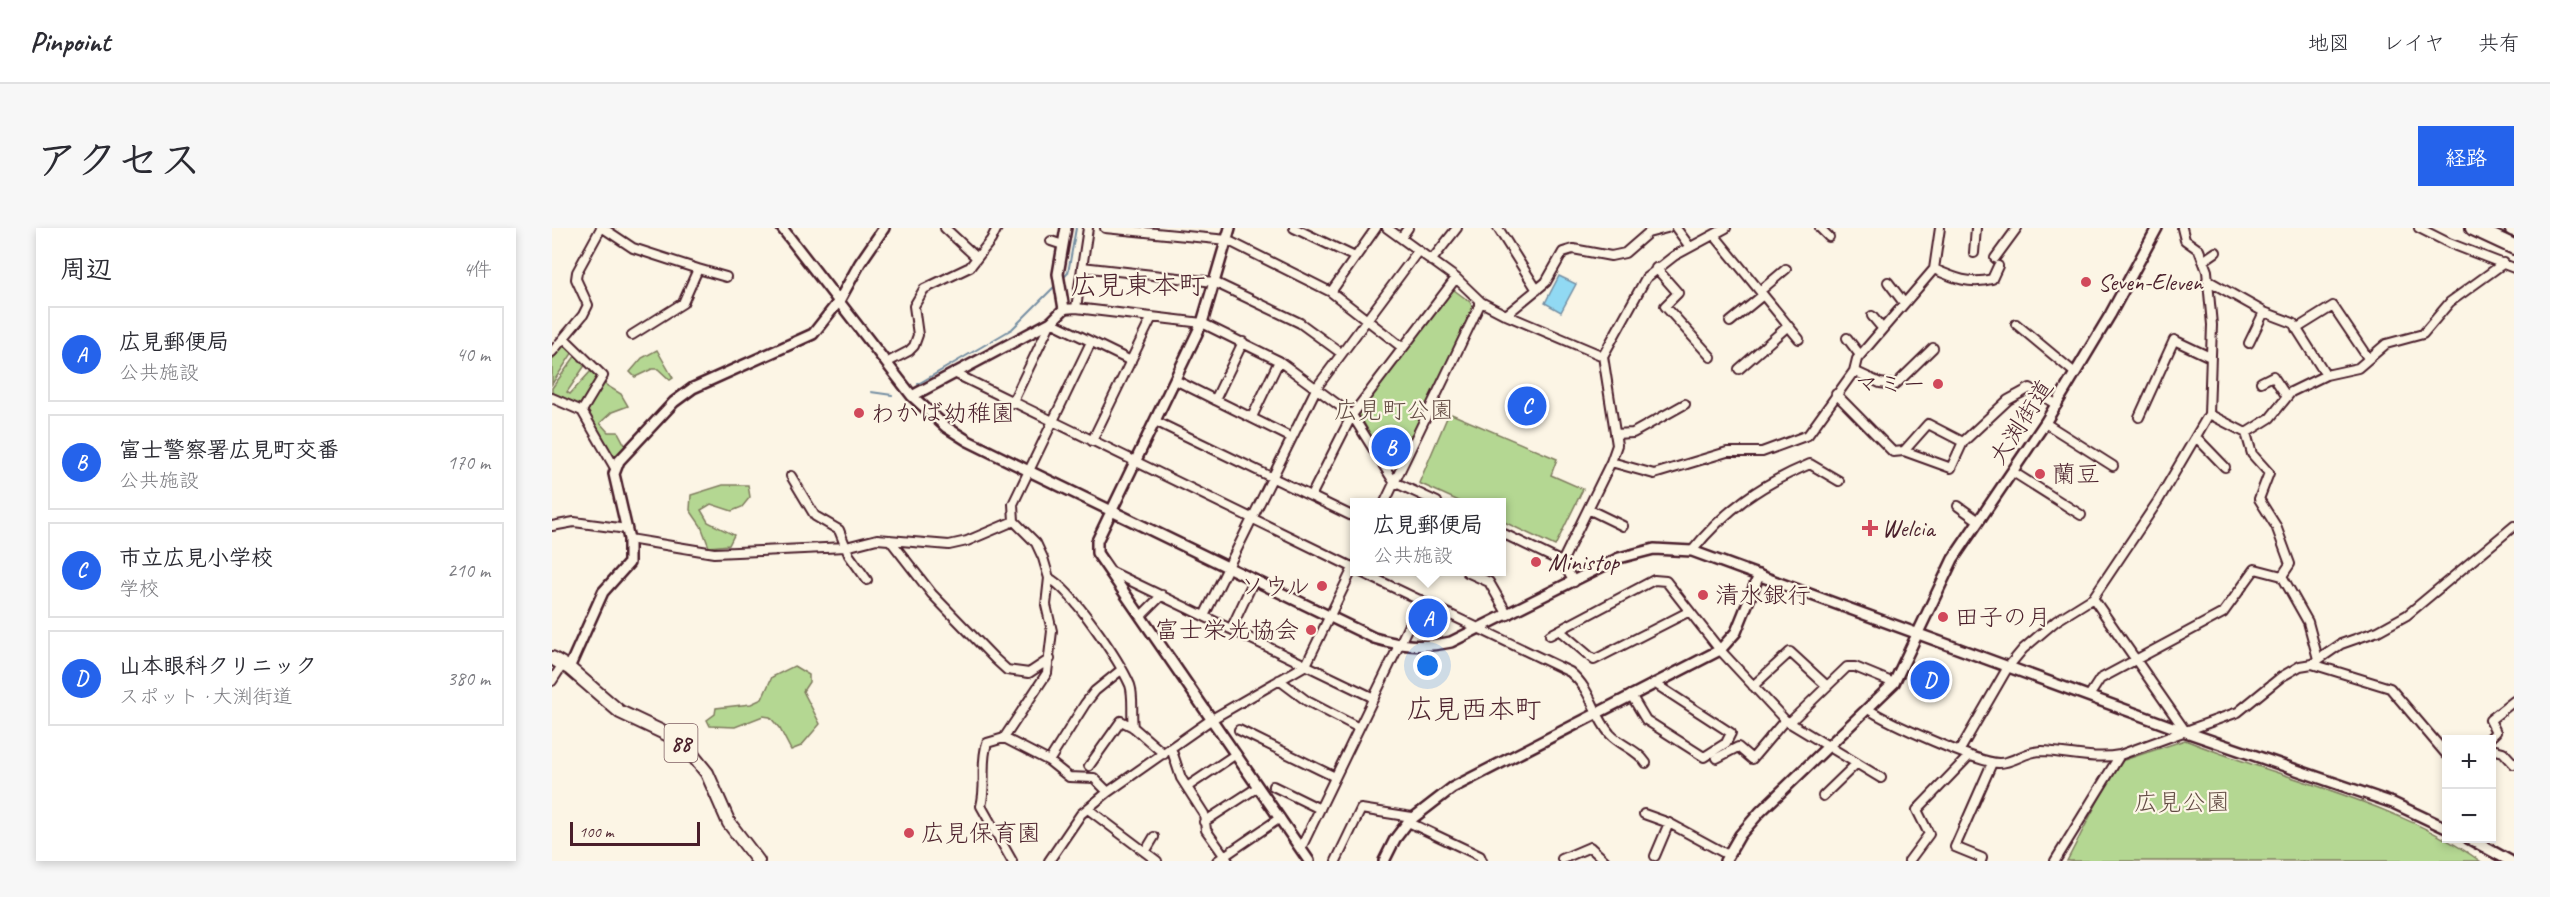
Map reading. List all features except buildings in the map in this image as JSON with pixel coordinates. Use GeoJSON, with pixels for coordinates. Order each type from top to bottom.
{"type":"FeatureCollection","features":[{"type":"Feature","properties":{"kind":"highway"},"geometry":{"type":"LineString","coordinates":[[2473,228],[2514,246]]}},
{"type":"Feature","properties":{"kind":"main road","name":"88"},"geometry":{"type":"LineString","coordinates":[[561,664],[620,712],[675,738],[690,752],[707,773],[725,818],[758,861]]}},
{"type":"Feature","properties":{"kind":"street"},"geometry":{"type":"LineString","coordinates":[[552,352],[588,305],[576,279],[577,272],[602,228],[633,248],[726,277]]}},
{"type":"Feature","properties":{"kind":"street"},"geometry":{"type":"LineString","coordinates":[[782,228],[912,396],[946,427],[1029,471],[1374,638],[1399,645],[1432,646],[1451,642],[1480,630],[1636,552],[1671,549],[1692,551],[2186,732],[2393,803],[2442,826]]}},
{"type":"Feature","properties":{"kind":"street"},"geometry":{"type":"LineString","coordinates":[[615,468],[675,402],[693,388],[813,334],[839,301],[860,263],[884,228]]}},
{"type":"Feature","properties":{"kind":"street"},"geometry":{"type":"LineString","coordinates":[[945,228],[976,258]]}},
{"type":"Feature","properties":{"kind":"street"},"geometry":{"type":"LineString","coordinates":[[886,363],[914,346],[918,335],[914,306],[924,289],[970,267],[991,240],[997,228]]}},
{"type":"Feature","properties":{"kind":"street"},"geometry":{"type":"LineString","coordinates":[[1065,309],[1058,274],[1066,228]]}},
{"type":"Feature","properties":{"kind":"street"},"geometry":{"type":"LineString","coordinates":[[1076,308],[1088,228]]}},
{"type":"Feature","properties":{"kind":"street"},"geometry":{"type":"LineString","coordinates":[[1105,228],[1227,240],[1331,292],[1403,348]]}},
{"type":"Feature","properties":{"kind":"street"},"geometry":{"type":"LineString","coordinates":[[1230,228],[1202,323],[1097,541],[1097,553],[1309,861]]}},
{"type":"Feature","properties":{"kind":"street"},"geometry":{"type":"LineString","coordinates":[[1294,228],[1355,257]]}},
{"type":"Feature","properties":{"kind":"street"},"geometry":{"type":"LineString","coordinates":[[1331,292],[1376,228]]}},
{"type":"Feature","properties":{"kind":"street"},"geometry":{"type":"LineString","coordinates":[[1387,228],[1456,278],[1481,302],[1506,315],[1604,356]]}},
{"type":"Feature","properties":{"kind":"street"},"geometry":{"type":"LineString","coordinates":[[1401,238],[1408,228]]}},
{"type":"Feature","properties":{"kind":"street"},"geometry":{"type":"LineString","coordinates":[[1431,261],[1456,228]]}},
{"type":"Feature","properties":{"kind":"street"},"geometry":{"type":"LineString","coordinates":[[1498,228],[1537,290]]}},
{"type":"Feature","properties":{"kind":"street"},"geometry":{"type":"LineString","coordinates":[[1506,315],[1546,282],[1563,252],[1573,249],[1611,256],[1625,253],[1648,234],[1666,228]]}},
{"type":"Feature","properties":{"kind":"street"},"geometry":{"type":"LineString","coordinates":[[1676,228],[1690,248]]}},
{"type":"Feature","properties":{"kind":"street"},"geometry":{"type":"LineString","coordinates":[[1562,562],[1611,462],[1617,445],[1604,356],[1633,298],[1656,268],[1726,228]]}},
{"type":"Feature","properties":{"kind":"street"},"geometry":{"type":"LineString","coordinates":[[1820,228],[1829,237]]}},
{"type":"Feature","properties":{"kind":"street"},"geometry":{"type":"LineString","coordinates":[[1611,462],[1654,474],[1727,452],[1762,452],[1809,435],[1854,370],[1860,356],[1934,269],[1940,228]]}},
{"type":"Feature","properties":{"kind":"street"},"geometry":{"type":"LineString","coordinates":[[1974,253],[1976,228]]}},
{"type":"Feature","properties":{"kind":"street"},"geometry":{"type":"LineString","coordinates":[[1934,269],[1961,281],[1992,279],[1996,262],[2017,228]]}},
{"type":"Feature","properties":{"kind":"street","name":"大渕街道"},"geometry":{"type":"LineString","coordinates":[[1726,858],[1760,812],[1894,683],[1953,559],[2045,423],[2110,315],[2157,228]]}},
{"type":"Feature","properties":{"kind":"street"},"geometry":{"type":"LineString","coordinates":[[1960,750],[2008,667],[2045,629],[2093,598],[2197,438],[2209,414],[2212,326],[2207,280],[2199,250],[2185,240],[2182,228]]}},
{"type":"Feature","properties":{"kind":"street"},"geometry":{"type":"LineString","coordinates":[[2419,228],[2449,243],[2514,268]]}},
{"type":"Feature","properties":{"kind":"street"},"geometry":{"type":"LineString","coordinates":[[1715,236],[1799,339]]}},
{"type":"Feature","properties":{"kind":"street"},"geometry":{"type":"LineString","coordinates":[[1051,241],[1063,245]]}},
{"type":"Feature","properties":{"kind":"street"},"geometry":{"type":"LineString","coordinates":[[1204,616],[1290,436],[1317,387],[1418,251]]}},
{"type":"Feature","properties":{"kind":"street"},"geometry":{"type":"LineString","coordinates":[[2203,261],[2216,252]]}},
{"type":"Feature","properties":{"kind":"street"},"geometry":{"type":"LineString","coordinates":[[2246,433],[2270,418],[2291,392],[2326,375],[2358,368],[2368,357],[2386,344],[2423,334],[2450,302],[2504,263]]}},
{"type":"Feature","properties":{"kind":"street"},"geometry":{"type":"LineString","coordinates":[[1082,267],[1214,282],[1300,323],[1341,353]]}},
{"type":"Feature","properties":{"kind":"street"},"geometry":{"type":"LineString","coordinates":[[1656,268],[1678,293],[1665,306],[1711,357]]}},
{"type":"Feature","properties":{"kind":"street"},"geometry":{"type":"LineString","coordinates":[[632,335],[683,303],[698,269]]}},
{"type":"Feature","properties":{"kind":"street"},"geometry":{"type":"LineString","coordinates":[[1730,322],[1785,269]]}},
{"type":"Feature","properties":{"kind":"street"},"geometry":{"type":"LineString","coordinates":[[1311,496],[1352,415],[1456,278]]}},
{"type":"Feature","properties":{"kind":"street"},"geometry":{"type":"LineString","coordinates":[[2207,280],[2264,312],[2292,323],[2326,375]]}},
{"type":"Feature","properties":{"kind":"street"},"geometry":{"type":"LineString","coordinates":[[1888,282],[1904,303]]}},
{"type":"Feature","properties":{"kind":"street"},"geometry":{"type":"LineString","coordinates":[[1387,498],[1481,302]]}},
{"type":"Feature","properties":{"kind":"street"},"geometry":{"type":"LineString","coordinates":[[2296,329],[2333,306],[2368,357]]}},
{"type":"Feature","properties":{"kind":"street"},"geometry":{"type":"LineString","coordinates":[[912,396],[1051,322],[1065,309],[1076,308],[1202,323],[1279,361],[1317,387],[1352,415],[1394,482],[1428,498]]}},
{"type":"Feature","properties":{"kind":"street"},"geometry":{"type":"LineString","coordinates":[[2248,343],[2264,312]]}},
{"type":"Feature","properties":{"kind":"street"},"geometry":{"type":"LineString","coordinates":[[1872,316],[1882,328]]}},
{"type":"Feature","properties":{"kind":"street"},"geometry":{"type":"LineString","coordinates":[[1092,441],[1152,317]]}},
{"type":"Feature","properties":{"kind":"street"},"geometry":{"type":"LineString","coordinates":[[1051,322],[1131,361]]}},
{"type":"Feature","properties":{"kind":"street"},"geometry":{"type":"LineString","coordinates":[[1012,403],[1051,322]]}},
{"type":"Feature","properties":{"kind":"street"},"geometry":{"type":"LineString","coordinates":[[2016,324],[2075,373]]}},
{"type":"Feature","properties":{"kind":"street"},"geometry":{"type":"LineString","coordinates":[[1738,369],[1788,326]]}},
{"type":"Feature","properties":{"kind":"street"},"geometry":{"type":"LineString","coordinates":[[564,338],[603,376],[582,411]]}},
{"type":"Feature","properties":{"kind":"street"},"geometry":{"type":"LineString","coordinates":[[1847,338],[1860,356]]}},
{"type":"Feature","properties":{"kind":"street"},"geometry":{"type":"LineString","coordinates":[[2139,417],[2174,340],[2210,357]]}},
{"type":"Feature","properties":{"kind":"street"},"geometry":{"type":"LineString","coordinates":[[1091,342],[1013,504],[1014,521],[1036,543],[1049,578],[1078,605],[1121,670],[1131,688],[1132,727]]}},
{"type":"Feature","properties":{"kind":"street"},"geometry":{"type":"LineString","coordinates":[[1215,400],[1243,342]]}},
{"type":"Feature","properties":{"kind":"street"},"geometry":{"type":"LineString","coordinates":[[1854,370],[1880,383],[1895,385],[1933,348]]}},
{"type":"Feature","properties":{"kind":"street"},"geometry":{"type":"LineString","coordinates":[[1252,417],[1279,361]]}},
{"type":"Feature","properties":{"kind":"street"},"geometry":{"type":"LineString","coordinates":[[954,374],[1350,565]]}},
{"type":"Feature","properties":{"kind":"street"},"geometry":{"type":"LineString","coordinates":[[2261,382],[2273,376],[2287,397]]}},
{"type":"Feature","properties":{"kind":"street"},"geometry":{"type":"LineString","coordinates":[[1175,380],[1290,436]]}},
{"type":"Feature","properties":{"kind":"street"},"geometry":{"type":"LineString","coordinates":[[1836,394],[1893,452],[1904,451],[1951,468],[1963,442],[2008,400],[2030,388],[2056,405]]}},
{"type":"Feature","properties":{"kind":"street"},"geometry":{"type":"LineString","coordinates":[[552,398],[582,411],[615,468],[615,482],[628,534],[629,563],[603,592],[552,681]]}},
{"type":"Feature","properties":{"kind":"street"},"geometry":{"type":"LineString","coordinates":[[1615,434],[1633,433],[1685,404]]}},
{"type":"Feature","properties":{"kind":"street"},"geometry":{"type":"LineString","coordinates":[[2209,414],[2246,433],[2252,454],[2269,473],[2259,499],[2276,526],[2290,564],[2282,576]]}},
{"type":"Feature","properties":{"kind":"street"},"geometry":{"type":"LineString","coordinates":[[1155,421],[1350,515]]}},
{"type":"Feature","properties":{"kind":"street"},"geometry":{"type":"LineString","coordinates":[[2045,423],[2113,466]]}},
{"type":"Feature","properties":{"kind":"street"},"geometry":{"type":"LineString","coordinates":[[1904,451],[1928,424],[1963,442]]}},
{"type":"Feature","properties":{"kind":"street"},"geometry":{"type":"LineString","coordinates":[[2197,438],[2225,467]]}},
{"type":"Feature","properties":{"kind":"street"},"geometry":{"type":"LineString","coordinates":[[1692,551],[1711,527],[1758,489],[1778,478],[1810,464],[1839,481]]}},
{"type":"Feature","properties":{"kind":"street"},"geometry":{"type":"LineString","coordinates":[[2013,471],[2081,515]]}},
{"type":"Feature","properties":{"kind":"street"},"geometry":{"type":"LineString","coordinates":[[791,476],[814,516],[839,530],[849,555],[867,580]]}},
{"type":"Feature","properties":{"kind":"street"},"geometry":{"type":"LineString","coordinates":[[1958,506],[1979,521]]}},
{"type":"Feature","properties":{"kind":"street"},"geometry":{"type":"LineString","coordinates":[[1588,509],[1623,526]]}},
{"type":"Feature","properties":{"kind":"street"},"geometry":{"type":"LineString","coordinates":[[552,526],[574,522],[714,553],[846,547],[877,539],[949,545],[967,541],[1014,521]]}},
{"type":"Feature","properties":{"kind":"street"},"geometry":{"type":"LineString","coordinates":[[1868,709],[1886,721],[1960,750],[1969,756],[1992,763],[2002,763],[2027,752],[2100,757],[2120,755],[2186,732],[2244,708],[2282,677],[2300,666],[2315,662],[2341,644],[2378,631],[2407,615],[2514,526]]}},
{"type":"Feature","properties":{"kind":"street"},"geometry":{"type":"LineString","coordinates":[[1506,535],[1562,562],[1575,582]]}},
{"type":"Feature","properties":{"kind":"street"},"geometry":{"type":"LineString","coordinates":[[890,540],[932,594],[1007,670],[1029,673],[1050,659]]}},
{"type":"Feature","properties":{"kind":"street"},"geometry":{"type":"LineString","coordinates":[[2089,696],[2100,679],[2223,613],[2255,569],[2282,576],[2308,622],[2315,662]]}},
{"type":"Feature","properties":{"kind":"street"},"geometry":{"type":"LineString","coordinates":[[1108,570],[1374,698]]}},
{"type":"Feature","properties":{"kind":"street"},"geometry":{"type":"LineString","coordinates":[[1386,860],[1410,819],[1452,788],[1720,650],[1736,632],[1760,575]]}},
{"type":"Feature","properties":{"kind":"street"},"geometry":{"type":"LineString","coordinates":[[1063,861],[1051,858],[1081,814],[1108,792],[1212,719],[1306,665],[1352,576]]}},
{"type":"Feature","properties":{"kind":"street"},"geometry":{"type":"LineString","coordinates":[[1372,576],[1570,672],[1583,683],[1609,733],[1634,750],[1646,763]]}},
{"type":"Feature","properties":{"kind":"street"},"geometry":{"type":"LineString","coordinates":[[1476,576],[1489,582],[1508,615]]}},
{"type":"Feature","properties":{"kind":"street"},"geometry":{"type":"LineString","coordinates":[[1004,738],[1047,674],[1050,659],[1048,645],[1052,631],[1046,605],[1049,578]]}},
{"type":"Feature","properties":{"kind":"street"},"geometry":{"type":"LineString","coordinates":[[1550,635],[1660,579],[1666,581],[1720,650],[1787,722],[1855,765],[1881,778]]}},
{"type":"Feature","properties":{"kind":"street"},"geometry":{"type":"LineString","coordinates":[[1231,629],[1254,580]]}},
{"type":"Feature","properties":{"kind":"street"},"geometry":{"type":"LineString","coordinates":[[1141,616],[1162,595]]}},
{"type":"Feature","properties":{"kind":"street"},"geometry":{"type":"LineString","coordinates":[[2093,598],[2186,732]]}},
{"type":"Feature","properties":{"kind":"street"},"geometry":{"type":"LineString","coordinates":[[1301,848],[1421,600]]}},
{"type":"Feature","properties":{"kind":"street"},"geometry":{"type":"LineString","coordinates":[[1560,631],[1594,660],[1688,612]]}},
{"type":"Feature","properties":{"kind":"street"},"geometry":{"type":"LineString","coordinates":[[1753,686],[1790,652],[1827,687]]}},
{"type":"Feature","properties":{"kind":"street"},"geometry":{"type":"LineString","coordinates":[[2315,662],[2390,688],[2442,749]]}},
{"type":"Feature","properties":{"kind":"street"},"geometry":{"type":"LineString","coordinates":[[1717,758],[1738,747],[1752,759],[1787,722],[1847,667],[1855,667],[1894,683]]}},
{"type":"Feature","properties":{"kind":"street"},"geometry":{"type":"LineString","coordinates":[[1049,761],[1090,697],[1121,670]]}},
{"type":"Feature","properties":{"kind":"street"},"geometry":{"type":"LineString","coordinates":[[1279,680],[1307,701],[1359,728]]}},
{"type":"Feature","properties":{"kind":"street"},"geometry":{"type":"LineString","coordinates":[[1631,695],[1646,720],[1704,757],[1726,743],[1731,733],[1654,683]]}},
{"type":"Feature","properties":{"kind":"street"},"geometry":{"type":"LineString","coordinates":[[2493,735],[2496,732],[2490,720],[2514,701]]}},
{"type":"Feature","properties":{"kind":"street"},"geometry":{"type":"LineString","coordinates":[[1089,766],[1121,721],[1167,751],[1204,814],[1206,830],[1224,859],[1280,818]]}},
{"type":"Feature","properties":{"kind":"street"},"geometry":{"type":"LineString","coordinates":[[1239,730],[1335,777]]}},
{"type":"Feature","properties":{"kind":"street"},"geometry":{"type":"LineString","coordinates":[[1012,861],[981,806],[986,788],[982,763],[987,742],[1004,738],[1049,761],[1069,777],[1094,778],[1108,792]]}},
{"type":"Feature","properties":{"kind":"street"},"geometry":{"type":"LineString","coordinates":[[2496,750],[2503,752],[2514,764]]}},
{"type":"Feature","properties":{"kind":"street"},"geometry":{"type":"LineString","coordinates":[[1187,788],[1236,754]]}},
{"type":"Feature","properties":{"kind":"street"},"geometry":{"type":"LineString","coordinates":[[2055,861],[2120,755]]}},
{"type":"Feature","properties":{"kind":"street"},"geometry":{"type":"LineString","coordinates":[[1909,861],[1929,834],[1917,810],[1969,756]]}},
{"type":"Feature","properties":{"kind":"street"},"geometry":{"type":"LineString","coordinates":[[1981,861],[1982,858],[1955,847],[1992,763]]}},
{"type":"Feature","properties":{"kind":"street"},"geometry":{"type":"LineString","coordinates":[[1823,796],[1855,765]]}},
{"type":"Feature","properties":{"kind":"street"},"geometry":{"type":"LineString","coordinates":[[1273,786],[1320,808]]}},
{"type":"Feature","properties":{"kind":"street"},"geometry":{"type":"LineString","coordinates":[[1204,822],[1258,787]]}},
{"type":"Feature","properties":{"kind":"street"},"geometry":{"type":"LineString","coordinates":[[1088,809],[1157,861]]}},
{"type":"Feature","properties":{"kind":"street"},"geometry":{"type":"LineString","coordinates":[[1336,861],[1361,809],[1410,819],[1480,856],[1482,861]]}},
{"type":"Feature","properties":{"kind":"street"},"geometry":{"type":"LineString","coordinates":[[1644,814],[1669,823],[1726,858]]}},
{"type":"Feature","properties":{"kind":"street"},"geometry":{"type":"LineString","coordinates":[[1655,856],[1669,823]]}},
{"type":"Feature","properties":{"kind":"street"},"geometry":{"type":"LineString","coordinates":[[1145,852],[1154,837]]}},
{"type":"Feature","properties":{"kind":"street"},"geometry":{"type":"LineString","coordinates":[[2477,843],[2510,861]]}},
{"type":"Feature","properties":{"kind":"street"},"geometry":{"type":"LineString","coordinates":[[1561,860],[1590,848],[1605,861]]}},
{"type":"Feature","properties":{"kind":"green space","name":"広見町公園"},"geometry":{"type":"Polygon","coordinates":[[[1454,290],[1470,302],[1473,308],[1406,447],[1378,433],[1374,441],[1358,412],[1449,291],[1454,290]]]}},
{"type":"Feature","properties":{"kind":"green space"},"geometry":{"type":"Polygon","coordinates":[[[564,345],[573,352],[552,384],[552,360],[564,345]]]}},
{"type":"Feature","properties":{"kind":"green space"},"geometry":{"type":"Polygon","coordinates":[[[657,350],[673,378],[670,380],[658,369],[652,369],[635,377],[630,372],[642,358],[657,350]]]}},
{"type":"Feature","properties":{"kind":"green space"},"geometry":{"type":"Polygon","coordinates":[[[576,355],[588,361],[567,392],[570,394],[591,371],[600,376],[601,382],[621,394],[628,406],[612,412],[600,423],[608,432],[618,432],[627,449],[615,465],[582,409],[552,395],[552,388],[576,355]]]}},
{"type":"Feature","properties":{"kind":"green space"},"geometry":{"type":"Polygon","coordinates":[[[1449,413],[1557,459],[1551,475],[1583,489],[1555,546],[1506,523],[1506,498],[1452,498],[1419,483],[1449,413]]]}},
{"type":"Feature","properties":{"kind":"green space"},"geometry":{"type":"Polygon","coordinates":[[[723,485],[748,485],[750,497],[742,507],[732,511],[711,504],[701,510],[708,522],[734,535],[729,545],[709,547],[701,526],[690,510],[691,495],[723,485]]]}},
{"type":"Feature","properties":{"kind":"green space"},"geometry":{"type":"Polygon","coordinates":[[[794,666],[809,675],[809,682],[803,691],[820,724],[801,746],[791,750],[780,729],[770,717],[763,716],[735,727],[710,726],[707,720],[715,714],[716,708],[751,704],[762,699],[772,677],[794,666]]]}},
{"type":"Feature","properties":{"kind":"green space","name":"広見公園"},"geometry":{"type":"Polygon","coordinates":[[[2185,740],[2412,822],[2442,837],[2442,843],[2452,843],[2480,861],[2067,861],[2118,762],[2185,740]]]}},
{"type":"Feature","properties":{"kind":"water"},"geometry":{"type":"Polygon","coordinates":[[[1559,276],[1576,284],[1561,312],[1545,303],[1559,276]]]}},
{"type":"Feature","properties":{"kind":"waterway"},"geometry":{"type":"LineString","coordinates":[[1062,279],[1068,273],[1076,228]]}},
{"type":"Feature","properties":{"kind":"waterway"},"geometry":{"type":"LineString","coordinates":[[918,384],[1012,329],[1056,285]]}},
{"type":"Feature","properties":{"kind":"waterway"},"geometry":{"type":"LineString","coordinates":[[871,392],[892,395]]}},
{"type":"Feature","properties":{"kind":"place","name":"Seven-Eleven"},"geometry":{"type":"Point","coordinates":[2086,282]}},
{"type":"Feature","properties":{"kind":"place","name":"マミー"},"geometry":{"type":"Point","coordinates":[1938,384]}},
{"type":"Feature","properties":{"kind":"place","name":"市立広見小学校"},"geometry":{"type":"Point","coordinates":[1527,406]}},
{"type":"Feature","properties":{"kind":"place","name":"わかば幼稚園"},"geometry":{"type":"Point","coordinates":[859,413]}},
{"type":"Feature","properties":{"kind":"place","name":"富士警察署広見町交番"},"geometry":{"type":"Point","coordinates":[1391,447]}},
{"type":"Feature","properties":{"kind":"place","name":"蘭豆"},"geometry":{"type":"Point","coordinates":[2040,474]}},
{"type":"Feature","properties":{"kind":"place","name":"Welcia"},"geometry":{"type":"Point","coordinates":[1870,528]}},
{"type":"Feature","properties":{"kind":"place","name":"Ministop"},"geometry":{"type":"Point","coordinates":[1536,562]}},
{"type":"Feature","properties":{"kind":"place","name":"ソウル"},"geometry":{"type":"Point","coordinates":[1322,586]}},
{"type":"Feature","properties":{"kind":"place","name":"清水銀行"},"geometry":{"type":"Point","coordinates":[1703,595]}},
{"type":"Feature","properties":{"kind":"place","name":"田子の月"},"geometry":{"type":"Point","coordinates":[1943,617]}},
{"type":"Feature","properties":{"kind":"place","name":"広見郵便局"},"geometry":{"type":"Point","coordinates":[1428,618]}},
{"type":"Feature","properties":{"kind":"place","name":"富士栄光協会"},"geometry":{"type":"Point","coordinates":[1311,630]}},
{"type":"Feature","properties":{"kind":"place","name":"山本眼科クリニック"},"geometry":{"type":"Point","coordinates":[1930,680]}},
{"type":"Feature","properties":{"kind":"place","name":"広見保育園"},"geometry":{"type":"Point","coordinates":[909,833]}},
{"type":"Feature","properties":{"kind":"district","name":"広見東本町"},"geometry":{"type":"Point","coordinates":[1138,285]}},
{"type":"Feature","properties":{"kind":"district","name":"広見西本町"},"geometry":{"type":"Point","coordinates":[1474,709]}}]}
